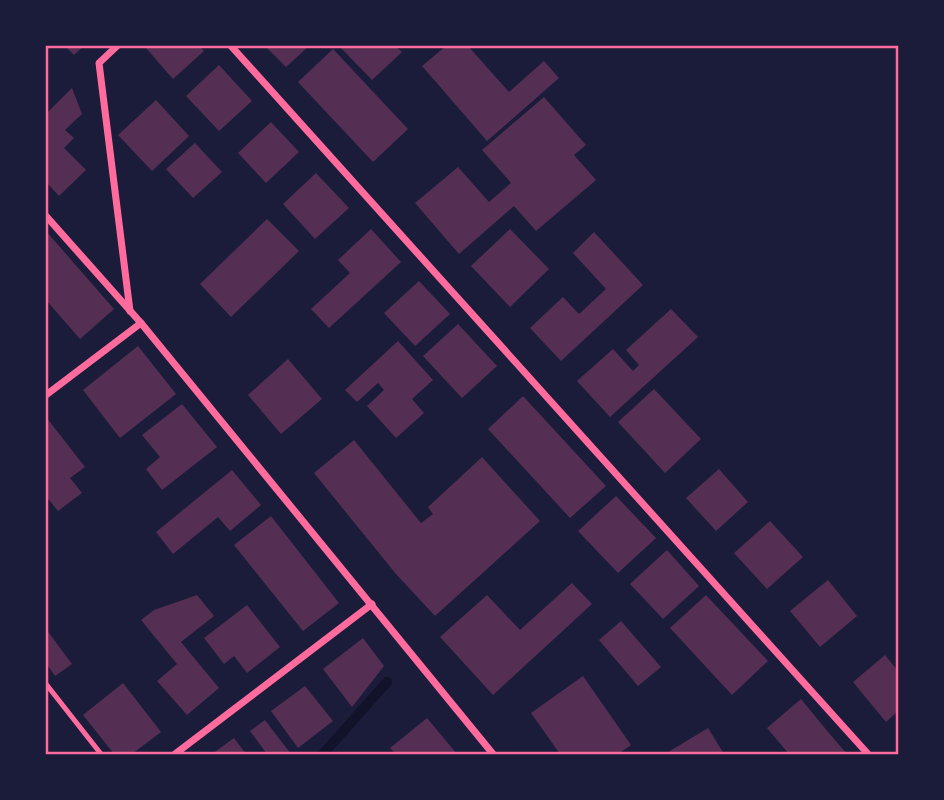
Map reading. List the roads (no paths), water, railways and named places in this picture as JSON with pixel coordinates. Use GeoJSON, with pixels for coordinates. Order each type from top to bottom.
{"type":"FeatureCollection","features":[{"type":"Feature","properties":{"kind":"street"},"geometry":{"type":"LineString","coordinates":[[117,46],[99,63],[131,311]]}},
{"type":"Feature","properties":{"kind":"street"},"geometry":{"type":"LineString","coordinates":[[232,46],[868,754]]}},
{"type":"Feature","properties":{"kind":"street"},"geometry":{"type":"LineString","coordinates":[[46,216],[141,323],[492,754]]}},
{"type":"Feature","properties":{"kind":"street"},"geometry":{"type":"LineString","coordinates":[[46,395],[141,323]]}},
{"type":"Feature","properties":{"kind":"street"},"geometry":{"type":"LineString","coordinates":[[175,754],[372,604]]}},
{"type":"Feature","properties":{"kind":"lane"},"geometry":{"type":"LineString","coordinates":[[46,684],[101,754]]}},
{"type":"Feature","properties":{"kind":"waterway"},"geometry":{"type":"LineString","coordinates":[[323,754],[387,682]]}}]}
